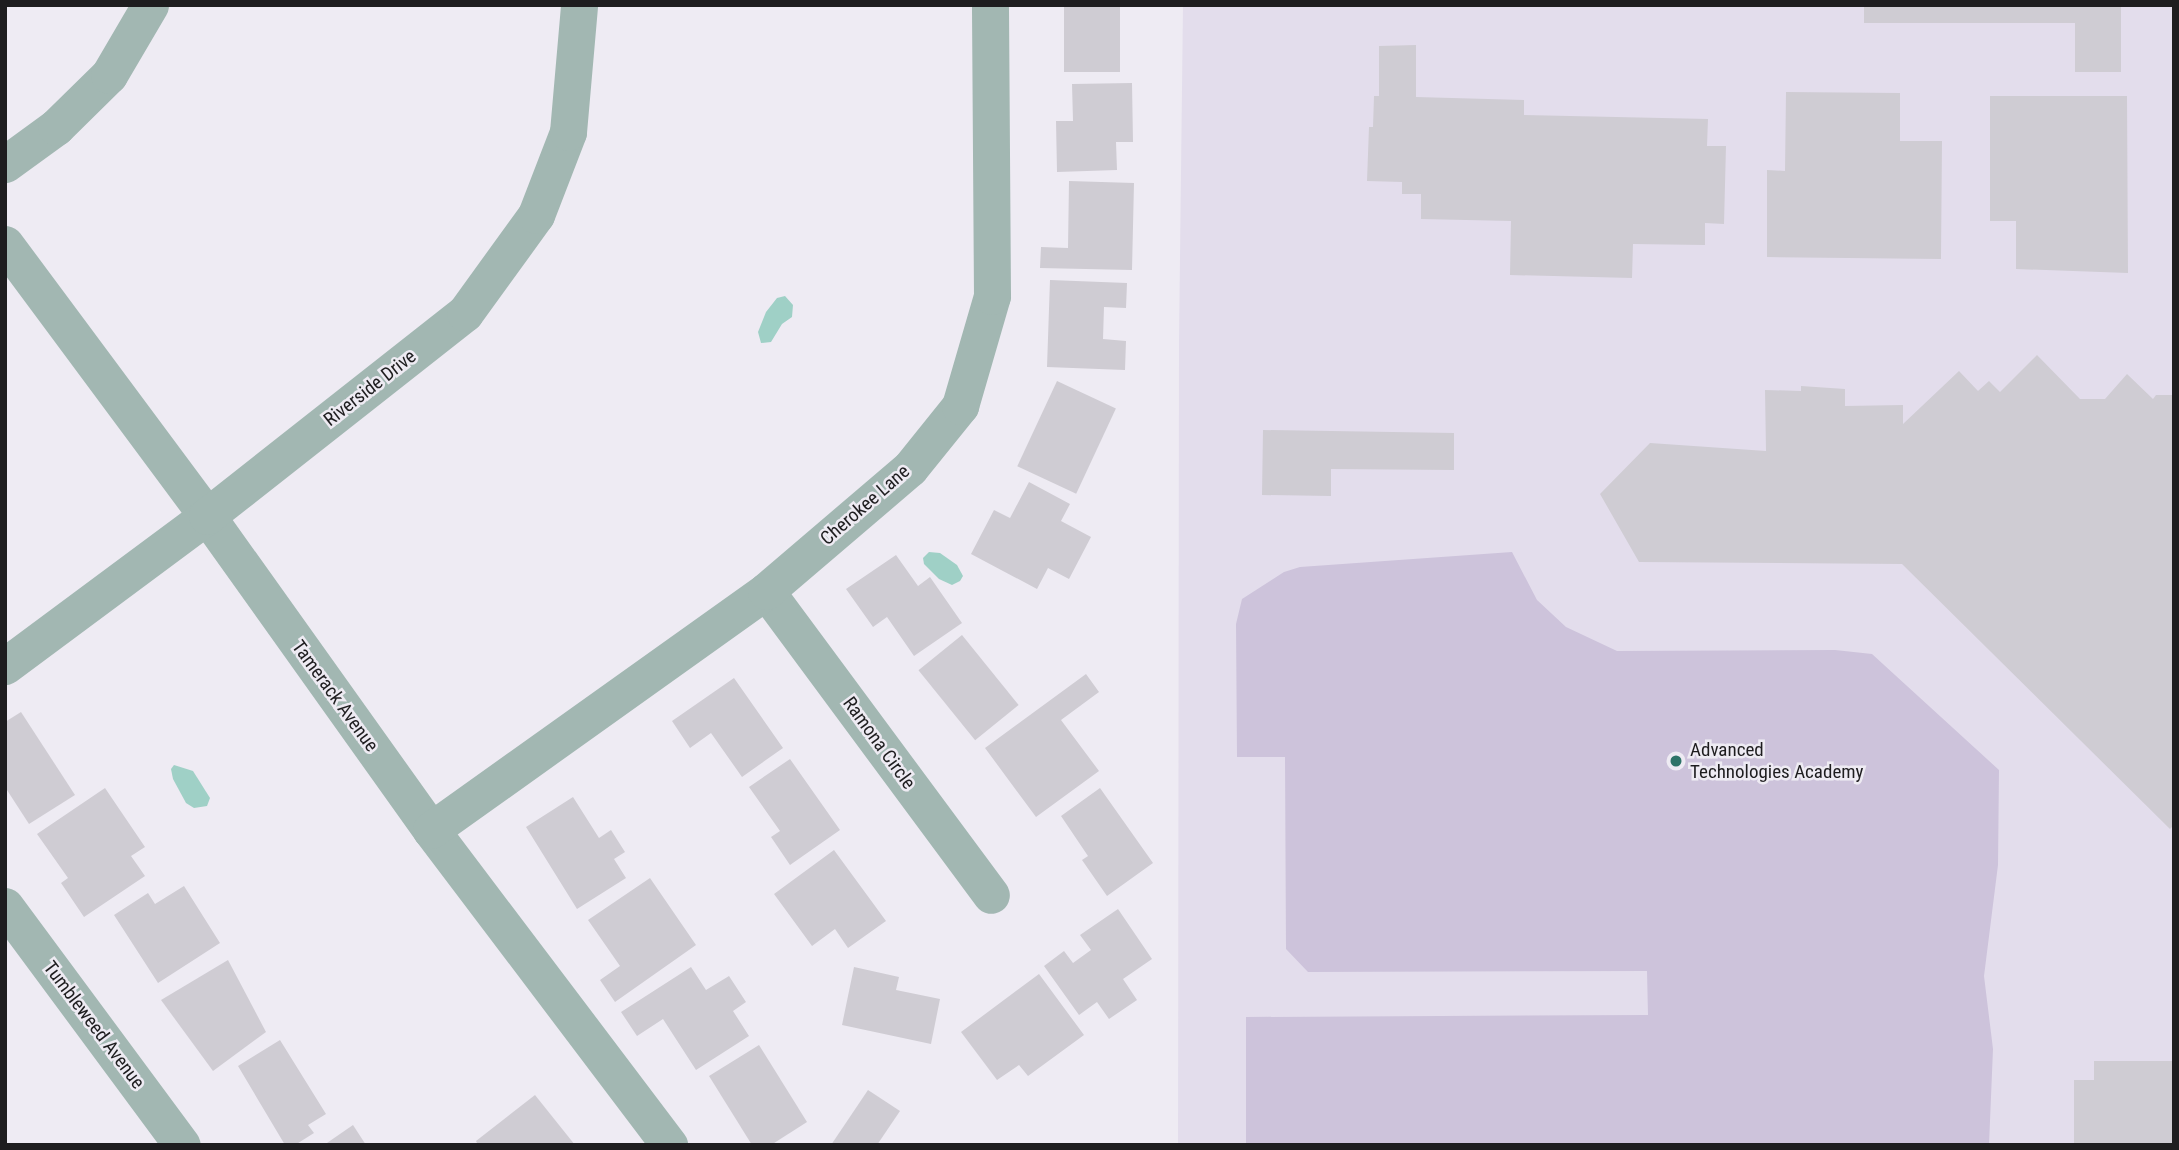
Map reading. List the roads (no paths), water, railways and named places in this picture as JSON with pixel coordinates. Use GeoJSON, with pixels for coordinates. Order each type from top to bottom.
{"type":"FeatureCollection","features":[{"type":"Feature","properties":{"kind":"street"},"geometry":{"type":"LineString","coordinates":[[5,164],[55,127],[109,75],[150,5]]}},
{"type":"Feature","properties":{"kind":"street","name":"Riverside Drive"},"geometry":{"type":"LineString","coordinates":[[5,666],[206,516],[465,313],[536,215],[568,132],[579,5]]}},
{"type":"Feature","properties":{"kind":"street","name":"Cherokee Lane"},"geometry":{"type":"LineString","coordinates":[[431,831],[766,591],[910,468],[960,407],[992,296],[990,5]]}},
{"type":"Feature","properties":{"kind":"street","name":"Tamerack Avenue"},"geometry":{"type":"LineString","coordinates":[[5,244],[206,516],[431,831],[669,1145]]}},
{"type":"Feature","properties":{"kind":"street","name":"Ramona Circle"},"geometry":{"type":"LineString","coordinates":[[766,591],[991,895]]}},
{"type":"Feature","properties":{"kind":"street","name":"Tumbleweed Avenue"},"geometry":{"type":"LineString","coordinates":[[5,906],[183,1145]]}},
{"type":"Feature","properties":{"kind":"place","name":"Advanced Technologies Academy"},"geometry":{"type":"Point","coordinates":[1676,761]}}]}
